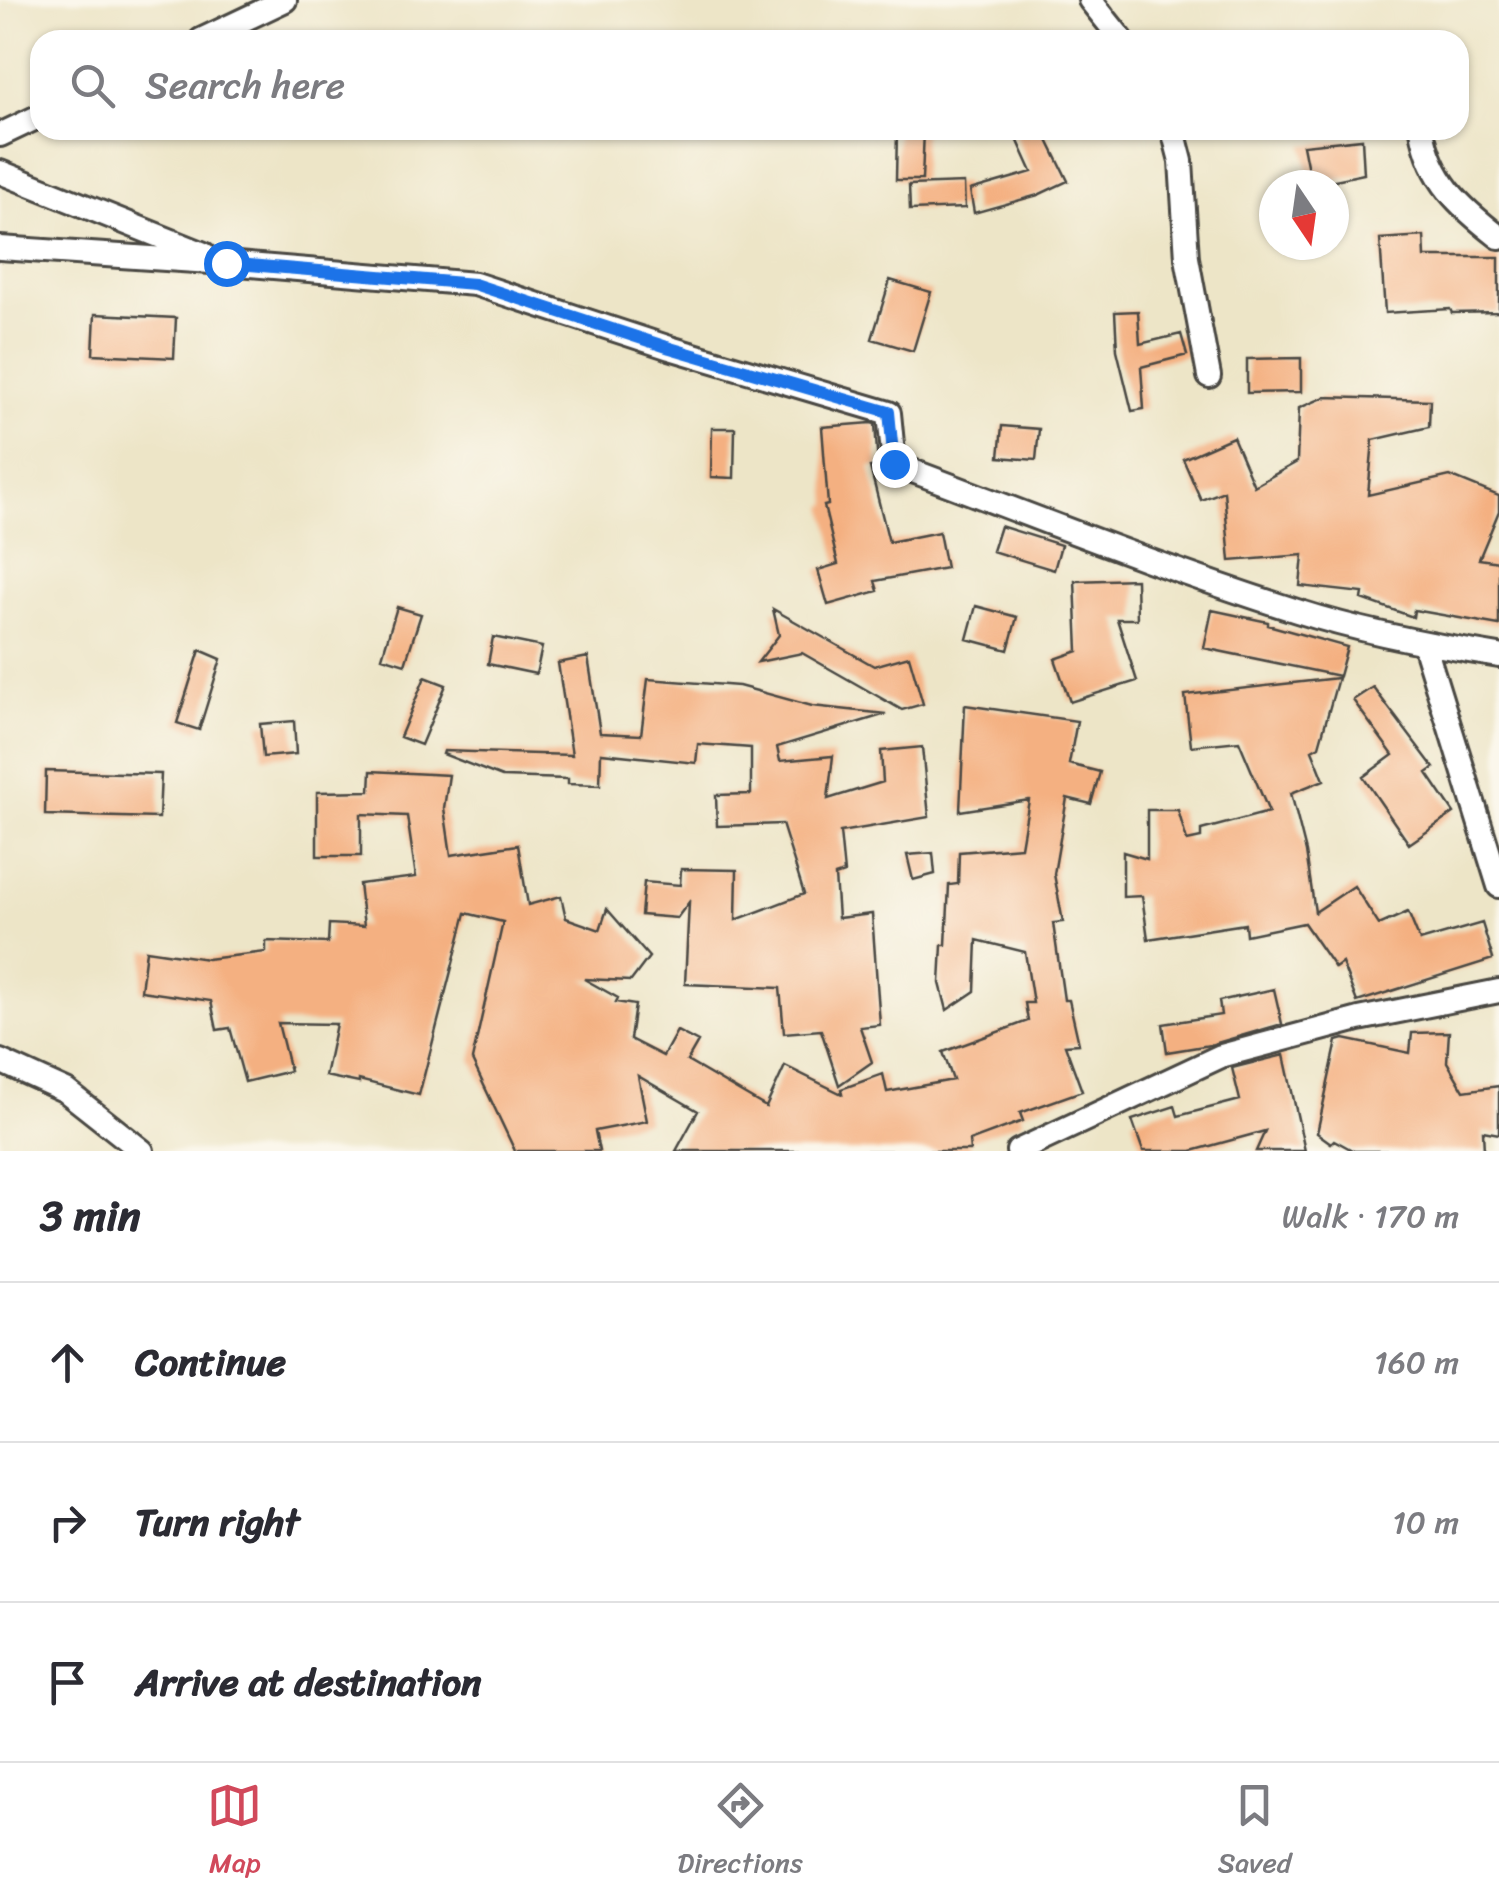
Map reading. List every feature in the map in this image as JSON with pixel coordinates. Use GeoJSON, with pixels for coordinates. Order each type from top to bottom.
{"type":"FeatureCollection","features":[{"type":"Feature","properties":{"kind":"street"},"geometry":{"type":"LineString","coordinates":[[223,30],[285,0]]}},
{"type":"Feature","properties":{"kind":"street"},"geometry":{"type":"LineString","coordinates":[[1090,0],[1114,30]]}},
{"type":"Feature","properties":{"kind":"street"},"geometry":{"type":"LineString","coordinates":[[0,135],[30,121]]}},
{"type":"Feature","properties":{"kind":"street"},"geometry":{"type":"LineString","coordinates":[[1176,140],[1181,161],[1188,258],[1209,376]]}},
{"type":"Feature","properties":{"kind":"street"},"geometry":{"type":"LineString","coordinates":[[1424,140],[1440,182],[1474,218],[1499,237]]}},
{"type":"Feature","properties":{"kind":"street"},"geometry":{"type":"LineString","coordinates":[[0,172],[226,263]]}},
{"type":"Feature","properties":{"kind":"street"},"geometry":{"type":"LineString","coordinates":[[0,248],[474,284],[670,348],[889,412],[894,464],[1300,612],[1424,644],[1499,656]]}},
{"type":"Feature","properties":{"kind":"street"},"geometry":{"type":"LineString","coordinates":[[1424,644],[1499,886]]}},
{"type":"Feature","properties":{"kind":"street"},"geometry":{"type":"LineString","coordinates":[[1018,1151],[1221,1056],[1359,1019],[1499,991]]}},
{"type":"Feature","properties":{"kind":"street"},"geometry":{"type":"LineString","coordinates":[[0,1061],[66,1092],[142,1151]]}},
{"type":"Feature","properties":{"kind":"building"},"geometry":{"type":"Polygon","coordinates":[[[897,140],[924,140],[922,180],[896,180],[897,140]]]}},
{"type":"Feature","properties":{"kind":"building"},"geometry":{"type":"Polygon","coordinates":[[[1018,140],[1048,140],[1068,181],[1038,195],[974,213],[970,190],[1032,172],[1018,140]]]}},
{"type":"Feature","properties":{"kind":"building"},"geometry":{"type":"Polygon","coordinates":[[[1362,140],[1364,174],[1349,177],[1349,170],[1308,170],[1303,145],[1362,140]]]}},
{"type":"Feature","properties":{"kind":"building"},"geometry":{"type":"Polygon","coordinates":[[[964,183],[965,208],[910,210],[909,185],[964,183]]]}},
{"type":"Feature","properties":{"kind":"building"},"geometry":{"type":"Polygon","coordinates":[[[1424,236],[1425,257],[1499,257],[1499,312],[1452,313],[1450,309],[1385,313],[1380,239],[1424,236]]]}},
{"type":"Feature","properties":{"kind":"building"},"geometry":{"type":"Polygon","coordinates":[[[890,280],[931,292],[913,351],[872,339],[890,280]]]}},
{"type":"Feature","properties":{"kind":"building"},"geometry":{"type":"Polygon","coordinates":[[[1138,311],[1140,344],[1181,334],[1187,355],[1141,367],[1144,409],[1132,411],[1117,350],[1115,312],[1138,311]]]}},
{"type":"Feature","properties":{"kind":"building"},"geometry":{"type":"Polygon","coordinates":[[[95,314],[176,318],[174,358],[93,354],[95,314]]]}},
{"type":"Feature","properties":{"kind":"building"},"geometry":{"type":"Polygon","coordinates":[[[1301,358],[1301,392],[1247,393],[1247,359],[1301,358]]]}},
{"type":"Feature","properties":{"kind":"building"},"geometry":{"type":"Polygon","coordinates":[[[1325,397],[1430,400],[1429,427],[1373,440],[1368,495],[1450,476],[1499,496],[1499,511],[1479,559],[1499,562],[1499,625],[1414,610],[1413,617],[1362,599],[1363,593],[1300,586],[1303,555],[1230,561],[1224,491],[1201,500],[1183,459],[1233,437],[1254,486],[1297,462],[1299,408],[1325,397]]]}},
{"type":"Feature","properties":{"kind":"building"},"geometry":{"type":"Polygon","coordinates":[[[875,424],[878,466],[870,467],[889,542],[939,532],[946,568],[875,581],[878,591],[828,605],[818,570],[838,564],[824,506],[828,505],[822,427],[875,424]]]}},
{"type":"Feature","properties":{"kind":"building"},"geometry":{"type":"Polygon","coordinates":[[[1002,426],[1039,429],[1036,460],[999,457],[1002,426]]]}},
{"type":"Feature","properties":{"kind":"building"},"geometry":{"type":"Polygon","coordinates":[[[712,428],[735,428],[734,478],[711,477],[712,428]]]}},
{"type":"Feature","properties":{"kind":"building"},"geometry":{"type":"Polygon","coordinates":[[[1000,526],[1061,545],[1054,570],[992,551],[1000,526]]]}},
{"type":"Feature","properties":{"kind":"building"},"geometry":{"type":"Polygon","coordinates":[[[1136,579],[1137,619],[1117,619],[1137,681],[1070,702],[1055,659],[1078,651],[1075,581],[1136,579]]]}},
{"type":"Feature","properties":{"kind":"building"},"geometry":{"type":"Polygon","coordinates":[[[976,606],[1017,617],[1008,650],[967,639],[976,606]]]}},
{"type":"Feature","properties":{"kind":"building"},"geometry":{"type":"Polygon","coordinates":[[[397,607],[421,614],[405,664],[382,657],[397,607]]]}},
{"type":"Feature","properties":{"kind":"building"},"geometry":{"type":"Polygon","coordinates":[[[773,609],[874,666],[909,656],[923,704],[902,710],[802,653],[758,662],[779,635],[773,609]]]}},
{"type":"Feature","properties":{"kind":"building"},"geometry":{"type":"Polygon","coordinates":[[[1212,610],[1268,622],[1347,647],[1339,676],[1204,648],[1212,610]]]}},
{"type":"Feature","properties":{"kind":"building"},"geometry":{"type":"Polygon","coordinates":[[[493,637],[542,647],[536,674],[488,664],[493,637]]]}},
{"type":"Feature","properties":{"kind":"building"},"geometry":{"type":"Polygon","coordinates":[[[200,650],[221,659],[199,730],[177,723],[200,650]]]}},
{"type":"Feature","properties":{"kind":"building"},"geometry":{"type":"Polygon","coordinates":[[[588,657],[600,733],[641,735],[648,679],[739,686],[812,706],[886,714],[777,747],[780,761],[833,756],[828,799],[883,782],[881,751],[922,747],[929,817],[840,832],[844,873],[835,876],[838,918],[872,914],[880,1025],[860,1027],[872,1062],[839,1085],[821,1030],[784,1033],[780,988],[685,984],[689,902],[677,918],[641,915],[644,882],[680,885],[681,869],[737,870],[736,920],[804,894],[782,824],[717,826],[716,795],[751,794],[751,748],[698,744],[696,763],[601,753],[600,785],[568,784],[568,779],[502,777],[443,754],[444,751],[572,755],[558,663],[588,657]]]}},
{"type":"Feature","properties":{"kind":"building"},"geometry":{"type":"Polygon","coordinates":[[[425,677],[446,685],[421,745],[400,737],[425,677]]]}},
{"type":"Feature","properties":{"kind":"building"},"geometry":{"type":"Polygon","coordinates":[[[1338,678],[1319,746],[1312,750],[1324,780],[1291,793],[1306,852],[1315,912],[1354,886],[1379,925],[1408,912],[1420,941],[1482,923],[1493,959],[1357,1002],[1342,963],[1335,968],[1304,923],[1246,935],[1245,924],[1148,939],[1142,896],[1123,897],[1123,852],[1147,859],[1147,810],[1178,810],[1187,841],[1201,838],[1201,830],[1269,812],[1239,741],[1191,746],[1185,695],[1338,678]]]}},
{"type":"Feature","properties":{"kind":"building"},"geometry":{"type":"Polygon","coordinates":[[[1373,687],[1434,768],[1427,773],[1454,813],[1409,844],[1363,777],[1393,755],[1353,700],[1373,687]]]}},
{"type":"Feature","properties":{"kind":"building"},"geometry":{"type":"Polygon","coordinates":[[[965,705],[1077,721],[1069,764],[1100,772],[1091,804],[1067,798],[1054,874],[1063,922],[1053,923],[1064,1000],[1069,1000],[1079,1044],[1065,1045],[1082,1091],[1020,1113],[1023,1121],[969,1141],[970,1151],[676,1151],[698,1111],[638,1076],[647,1121],[595,1131],[599,1151],[515,1151],[472,1060],[503,922],[466,913],[419,1095],[325,1076],[336,1024],[278,1023],[290,1071],[245,1082],[230,1028],[217,1030],[211,1001],[141,991],[146,950],[207,959],[266,952],[266,941],[328,943],[329,924],[364,926],[359,884],[416,877],[407,816],[361,814],[361,856],[317,856],[317,792],[370,791],[371,771],[449,775],[444,808],[451,855],[518,845],[528,905],[561,896],[566,918],[600,930],[607,909],[649,957],[631,981],[584,979],[618,998],[616,1002],[635,1005],[630,1039],[663,1056],[677,1031],[698,1042],[687,1061],[766,1107],[785,1066],[842,1094],[841,1089],[883,1074],[887,1092],[953,1080],[943,1052],[1028,1021],[1025,1003],[1033,1003],[1025,952],[977,940],[975,991],[947,1010],[940,983],[949,885],[958,884],[959,852],[1021,847],[1029,800],[960,811],[965,705]]]}},
{"type":"Feature","properties":{"kind":"building"},"geometry":{"type":"Polygon","coordinates":[[[294,721],[296,754],[263,757],[260,724],[294,721]]]}},
{"type":"Feature","properties":{"kind":"building"},"geometry":{"type":"Polygon","coordinates":[[[46,771],[161,774],[159,818],[45,815],[46,771]]]}},
{"type":"Feature","properties":{"kind":"building"},"geometry":{"type":"Polygon","coordinates":[[[933,853],[935,874],[913,880],[907,855],[933,853]]]}},
{"type":"Feature","properties":{"kind":"building"},"geometry":{"type":"Polygon","coordinates":[[[1274,989],[1282,1024],[1210,1045],[1167,1052],[1163,1024],[1221,1015],[1219,1001],[1274,989]]]}},
{"type":"Feature","properties":{"kind":"building"},"geometry":{"type":"Polygon","coordinates":[[[1449,1032],[1447,1062],[1464,1091],[1499,1086],[1499,1134],[1483,1131],[1484,1151],[1354,1151],[1317,1133],[1337,1041],[1344,1039],[1410,1053],[1412,1033],[1449,1032]]]}},
{"type":"Feature","properties":{"kind":"building"},"geometry":{"type":"Polygon","coordinates":[[[1284,1055],[1305,1151],[1256,1151],[1265,1131],[1192,1151],[1143,1151],[1132,1120],[1175,1106],[1178,1116],[1240,1100],[1232,1068],[1284,1055]]]}},
{"type":"Feature","properties":{"kind":"route"},"geometry":{"type":"LineString","coordinates":[[226,263],[474,284],[670,348],[889,412],[894,464]]}}]}
